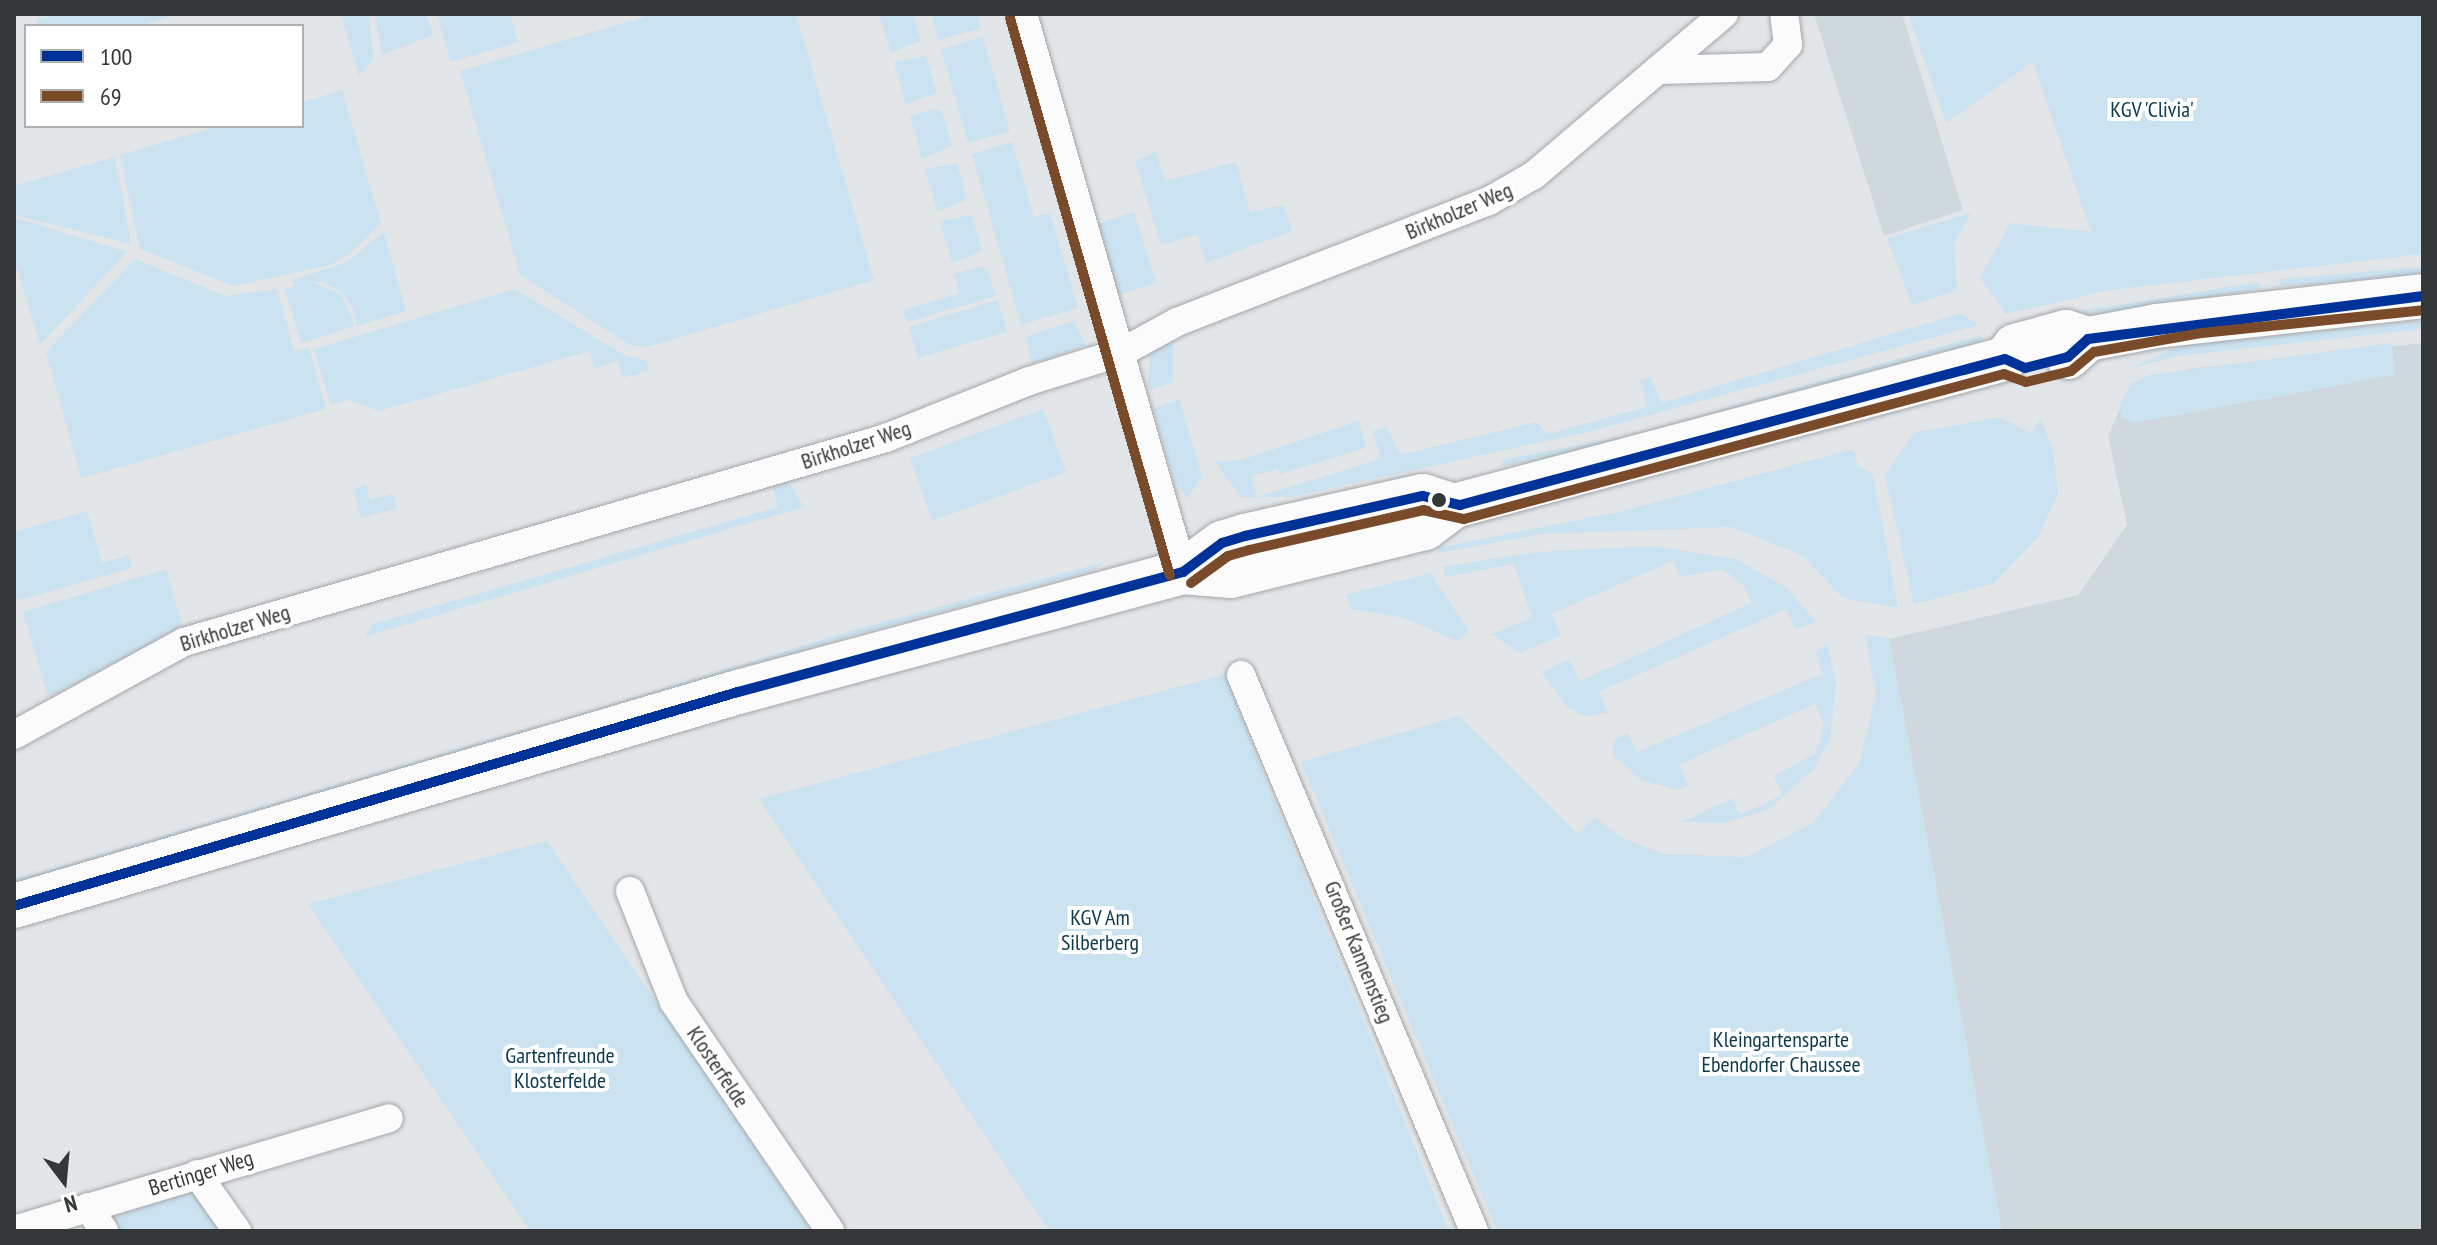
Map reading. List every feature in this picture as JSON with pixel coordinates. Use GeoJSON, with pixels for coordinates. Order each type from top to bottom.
{"type":"FeatureCollection","features":[{"type":"Feature","properties":{"kind":"main road"},"geometry":{"type":"LineString","coordinates":[[14,906],[738,692],[1183,572],[1231,576],[1425,528],[1454,506],[2005,359],[2025,368],[2068,357],[2088,339],[2200,319],[2423,296]]}},
{"type":"Feature","properties":{"kind":"street"},"geometry":{"type":"LineString","coordinates":[[1023,14],[1183,572]]}},
{"type":"Feature","properties":{"kind":"street","name":"Birkholzer Weg"},"geometry":{"type":"LineString","coordinates":[[14,735],[184,642],[886,438],[1029,381],[1122,352],[1177,322],[1504,194],[1724,14]]}},
{"type":"Feature","properties":{"kind":"street"},"geometry":{"type":"LineString","coordinates":[[1658,70],[1768,67],[1788,45],[1784,14]]}},
{"type":"Feature","properties":{"kind":"street","name":"Großer Kannenstieg"},"geometry":{"type":"LineString","coordinates":[[1241,675],[1474,1231]]}},
{"type":"Feature","properties":{"kind":"street","name":"Klosterfelde"},"geometry":{"type":"LineString","coordinates":[[630,891],[674,1002],[830,1231]]}},
{"type":"Feature","properties":{"kind":"street","name":"Bertinger Weg"},"geometry":{"type":"LineString","coordinates":[[14,1230],[389,1118]]}},
{"type":"Feature","properties":{"kind":"street"},"geometry":{"type":"LineString","coordinates":[[197,1174],[237,1231]]}},
{"type":"Feature","properties":{"kind":"street"},"geometry":{"type":"LineString","coordinates":[[88,1207],[104,1231]]}},
{"type":"Feature","properties":{"kind":"shaded area"},"geometry":{"type":"Polygon","coordinates":[[[1814,14],[1902,14],[1963,210],[1884,236],[1814,14]]]}},
{"type":"Feature","properties":{"kind":"shaded area"},"geometry":{"type":"Polygon","coordinates":[[[2423,343],[2423,1231],[2002,1231],[1889,639],[2078,595],[2127,525],[2108,436],[2129,388],[2189,369],[2423,343]]]}},
{"type":"Feature","properties":{"kind":"green space"},"geometry":{"type":"Polygon","coordinates":[[[58,14],[179,14],[146,24],[37,24],[36,20],[58,14]]]}},
{"type":"Feature","properties":{"kind":"green space"},"geometry":{"type":"Polygon","coordinates":[[[341,14],[368,14],[374,58],[359,76],[341,14]]]}},
{"type":"Feature","properties":{"kind":"green space"},"geometry":{"type":"Polygon","coordinates":[[[375,14],[426,14],[433,35],[382,55],[375,14]]]}},
{"type":"Feature","properties":{"kind":"green space"},"geometry":{"type":"Polygon","coordinates":[[[437,14],[510,14],[518,42],[451,62],[437,14]]]}},
{"type":"Feature","properties":{"kind":"green space"},"geometry":{"type":"Polygon","coordinates":[[[655,14],[796,14],[874,280],[647,347],[630,345],[520,275],[460,71],[655,14]]]}},
{"type":"Feature","properties":{"kind":"green space"},"geometry":{"type":"Polygon","coordinates":[[[879,14],[913,14],[921,41],[891,53],[879,14]]]}},
{"type":"Feature","properties":{"kind":"green space"},"geometry":{"type":"Polygon","coordinates":[[[931,14],[977,14],[981,28],[939,40],[931,14]]]}},
{"type":"Feature","properties":{"kind":"green space","name":"KGV 'Clivia'"},"geometry":{"type":"Polygon","coordinates":[[[1908,14],[2423,14],[2423,254],[2110,290],[2006,314],[1980,278],[2010,223],[2091,232],[2033,62],[1946,123],[1908,14]]]}},
{"type":"Feature","properties":{"kind":"green space"},"geometry":{"type":"Polygon","coordinates":[[[983,37],[1010,131],[968,143],[941,49],[983,37]]]}},
{"type":"Feature","properties":{"kind":"green space"},"geometry":{"type":"Polygon","coordinates":[[[926,56],[937,93],[906,104],[894,62],[926,56]]]}},
{"type":"Feature","properties":{"kind":"green space"},"geometry":{"type":"Polygon","coordinates":[[[342,90],[381,224],[347,255],[331,265],[233,286],[140,249],[120,155],[212,128],[304,128],[304,101],[342,90]]]}},
{"type":"Feature","properties":{"kind":"green space"},"geometry":{"type":"Polygon","coordinates":[[[934,109],[942,111],[952,146],[922,159],[910,116],[934,109]]]}},
{"type":"Feature","properties":{"kind":"green space"},"geometry":{"type":"Polygon","coordinates":[[[1012,142],[1034,217],[1050,213],[1078,308],[1021,325],[972,154],[1012,142]]]}},
{"type":"Feature","properties":{"kind":"green space"},"geometry":{"type":"Polygon","coordinates":[[[1156,152],[1165,181],[1236,162],[1250,212],[1284,205],[1292,231],[1206,263],[1197,234],[1161,245],[1135,161],[1156,152]]]}},
{"type":"Feature","properties":{"kind":"green space"},"geometry":{"type":"Polygon","coordinates":[[[115,157],[131,244],[14,215],[14,186],[115,157]]]}},
{"type":"Feature","properties":{"kind":"green space"},"geometry":{"type":"Polygon","coordinates":[[[957,163],[967,200],[937,211],[925,169],[957,163]]]}},
{"type":"Feature","properties":{"kind":"green space"},"geometry":{"type":"Polygon","coordinates":[[[1134,212],[1156,283],[1118,295],[1096,224],[1134,212]]]}},
{"type":"Feature","properties":{"kind":"green space"},"geometry":{"type":"Polygon","coordinates":[[[1971,213],[1954,243],[1957,290],[1912,305],[1887,238],[1971,213]]]}},
{"type":"Feature","properties":{"kind":"green space"},"geometry":{"type":"Polygon","coordinates":[[[972,215],[982,251],[952,264],[940,221],[972,215]]]}},
{"type":"Feature","properties":{"kind":"green space"},"geometry":{"type":"Polygon","coordinates":[[[20,219],[127,252],[40,345],[14,259],[14,220],[20,219]]]}},
{"type":"Feature","properties":{"kind":"green space"},"geometry":{"type":"Polygon","coordinates":[[[384,232],[406,311],[357,326],[353,308],[342,293],[326,283],[311,281],[341,294],[355,326],[301,343],[285,289],[295,286],[293,280],[347,262],[384,232]]]}},
{"type":"Feature","properties":{"kind":"green space"},"geometry":{"type":"Polygon","coordinates":[[[135,259],[226,296],[277,289],[294,351],[309,348],[326,409],[81,478],[46,352],[135,259]]]}},
{"type":"Feature","properties":{"kind":"green space"},"geometry":{"type":"Polygon","coordinates":[[[978,267],[987,268],[996,296],[907,322],[903,310],[959,294],[954,274],[978,267]]]}},
{"type":"Feature","properties":{"kind":"green space"},"geometry":{"type":"Polygon","coordinates":[[[2423,267],[2423,276],[2279,286],[2281,279],[2423,267]]]}},
{"type":"Feature","properties":{"kind":"green space"},"geometry":{"type":"Polygon","coordinates":[[[2260,282],[2261,289],[2051,324],[2049,316],[2260,282]]]}},
{"type":"Feature","properties":{"kind":"green space"},"geometry":{"type":"Polygon","coordinates":[[[515,289],[626,356],[646,360],[649,371],[623,378],[617,361],[595,368],[590,351],[379,411],[349,400],[331,405],[314,349],[515,289]]]}},
{"type":"Feature","properties":{"kind":"green space"},"geometry":{"type":"Polygon","coordinates":[[[998,300],[1007,332],[918,358],[909,327],[998,300]]]}},
{"type":"Feature","properties":{"kind":"green space"},"geometry":{"type":"Polygon","coordinates":[[[1961,313],[1978,325],[1592,431],[1291,497],[1257,497],[1381,459],[1373,431],[1387,427],[1400,455],[1536,422],[1547,434],[1647,407],[1640,380],[1651,377],[1661,403],[1961,313]]]}},
{"type":"Feature","properties":{"kind":"green space"},"geometry":{"type":"Polygon","coordinates":[[[1074,321],[1086,346],[1032,364],[1025,337],[1074,321]]]}},
{"type":"Feature","properties":{"kind":"green space"},"geometry":{"type":"Polygon","coordinates":[[[2423,321],[2423,329],[2177,356],[2128,369],[2182,345],[2423,321]]]}},
{"type":"Feature","properties":{"kind":"green space"},"geometry":{"type":"Polygon","coordinates":[[[1982,335],[1983,343],[1608,449],[1503,466],[1501,460],[1631,435],[1982,335]]]}},
{"type":"Feature","properties":{"kind":"green space"},"geometry":{"type":"Polygon","coordinates":[[[1173,340],[1173,382],[1147,391],[1150,351],[1173,340]]]}},
{"type":"Feature","properties":{"kind":"green space"},"geometry":{"type":"Polygon","coordinates":[[[2392,343],[2395,375],[2134,423],[2121,417],[2120,404],[2132,383],[2149,375],[2392,343]]]}},
{"type":"Feature","properties":{"kind":"green space"},"geometry":{"type":"Polygon","coordinates":[[[1179,399],[1202,476],[1187,499],[1173,478],[1153,409],[1179,399]]]}},
{"type":"Feature","properties":{"kind":"green space"},"geometry":{"type":"Polygon","coordinates":[[[1043,409],[1066,472],[932,521],[910,458],[1043,409]]]}},
{"type":"Feature","properties":{"kind":"green space"},"geometry":{"type":"Polygon","coordinates":[[[2000,417],[2031,433],[2041,419],[2053,449],[2058,493],[2039,536],[1993,584],[1914,604],[1885,475],[1914,433],[2000,417]]]}},
{"type":"Feature","properties":{"kind":"green space"},"geometry":{"type":"Polygon","coordinates":[[[1359,421],[1366,448],[1280,474],[1278,469],[1251,476],[1257,497],[1241,497],[1215,462],[1241,460],[1359,421]]]}},
{"type":"Feature","properties":{"kind":"green space"},"geometry":{"type":"Polygon","coordinates":[[[1853,449],[1858,465],[1873,474],[1898,608],[1843,598],[1803,556],[1731,527],[1542,534],[1439,553],[1437,548],[1623,511],[1853,449]]]}},
{"type":"Feature","properties":{"kind":"green space"},"geometry":{"type":"Polygon","coordinates":[[[788,481],[804,507],[364,637],[373,624],[778,507],[772,486],[788,481]]]}},
{"type":"Feature","properties":{"kind":"green space"},"geometry":{"type":"Polygon","coordinates":[[[366,485],[370,500],[393,494],[397,508],[361,518],[353,489],[366,485]]]}},
{"type":"Feature","properties":{"kind":"green space"},"geometry":{"type":"Polygon","coordinates":[[[87,511],[102,563],[129,555],[132,568],[20,600],[14,596],[14,532],[87,511]]]}},
{"type":"Feature","properties":{"kind":"green space"},"geometry":{"type":"Polygon","coordinates":[[[1651,546],[1735,559],[1786,587],[1816,622],[1796,629],[1786,609],[1599,692],[1608,712],[1586,717],[1567,707],[1542,673],[1569,659],[1580,681],[1751,603],[1744,585],[1722,569],[1681,577],[1672,561],[1552,614],[1561,636],[1520,653],[1491,634],[1532,618],[1514,564],[1445,577],[1443,567],[1537,552],[1651,546]]]}},
{"type":"Feature","properties":{"kind":"green space"},"geometry":{"type":"Polygon","coordinates":[[[1104,562],[1093,571],[859,634],[556,728],[556,721],[857,629],[1104,562]]]}},
{"type":"Feature","properties":{"kind":"green space"},"geometry":{"type":"Polygon","coordinates":[[[166,569],[184,631],[48,697],[23,612],[166,569]]]}},
{"type":"Feature","properties":{"kind":"green space"},"geometry":{"type":"Polygon","coordinates":[[[1430,573],[1469,631],[1457,641],[1404,618],[1351,609],[1346,595],[1430,573]]]}},
{"type":"Feature","properties":{"kind":"green space","name":"Kleingartensparte Ebendorfer Chaussee"},"geometry":{"type":"Polygon","coordinates":[[[1865,634],[1889,639],[2002,1231],[1497,1231],[1301,762],[1459,716],[1578,834],[1595,817],[1623,838],[1663,854],[1746,857],[1813,823],[1859,763],[1876,694],[1865,634]]]}},
{"type":"Feature","properties":{"kind":"green space"},"geometry":{"type":"Polygon","coordinates":[[[1827,643],[1836,684],[1830,739],[1814,769],[1768,810],[1724,823],[1682,822],[1732,798],[1740,815],[1782,795],[1774,776],[1816,753],[1824,724],[1815,704],[1680,764],[1688,786],[1677,790],[1641,780],[1613,755],[1613,741],[1628,733],[1637,752],[1822,674],[1816,653],[1827,643]]]}},
{"type":"Feature","properties":{"kind":"green space","name":"KGV Am Silberberg"},"geometry":{"type":"Polygon","coordinates":[[[1226,674],[1258,761],[1449,1231],[1049,1231],[759,799],[1226,674]]]}},
{"type":"Feature","properties":{"kind":"green space"},"geometry":{"type":"Polygon","coordinates":[[[542,724],[545,731],[14,887],[14,880],[542,724]]]}},
{"type":"Feature","properties":{"kind":"green space","name":"Gartenfreunde Klosterfelde"},"geometry":{"type":"Polygon","coordinates":[[[547,841],[811,1231],[530,1231],[308,904],[547,841]]]}},
{"type":"Feature","properties":{"kind":"green space"},"geometry":{"type":"Polygon","coordinates":[[[192,1189],[222,1231],[109,1231],[99,1217],[192,1189]]]}},
{"type":"Feature","properties":{"kind":"transit line","name":"69"},"geometry":{"type":"LineString","coordinates":[[1010,18],[1170,576]]}},
{"type":"Feature","properties":{"kind":"transit line","name":"100"},"geometry":{"type":"LineString","coordinates":[[14,906],[738,692],[1183,572],[1222,543],[1245,536],[1423,496],[1460,505],[2005,359],[2025,368],[2068,357],[2088,339],[2423,296]]}},
{"type":"Feature","properties":{"kind":"transit line","name":"69"},"geometry":{"type":"LineString","coordinates":[[1191,583],[1228,556],[1249,550],[1423,510],[1464,519],[2004,374],[2026,382],[2071,371],[2094,352],[2202,333],[2423,310]]}}]}
